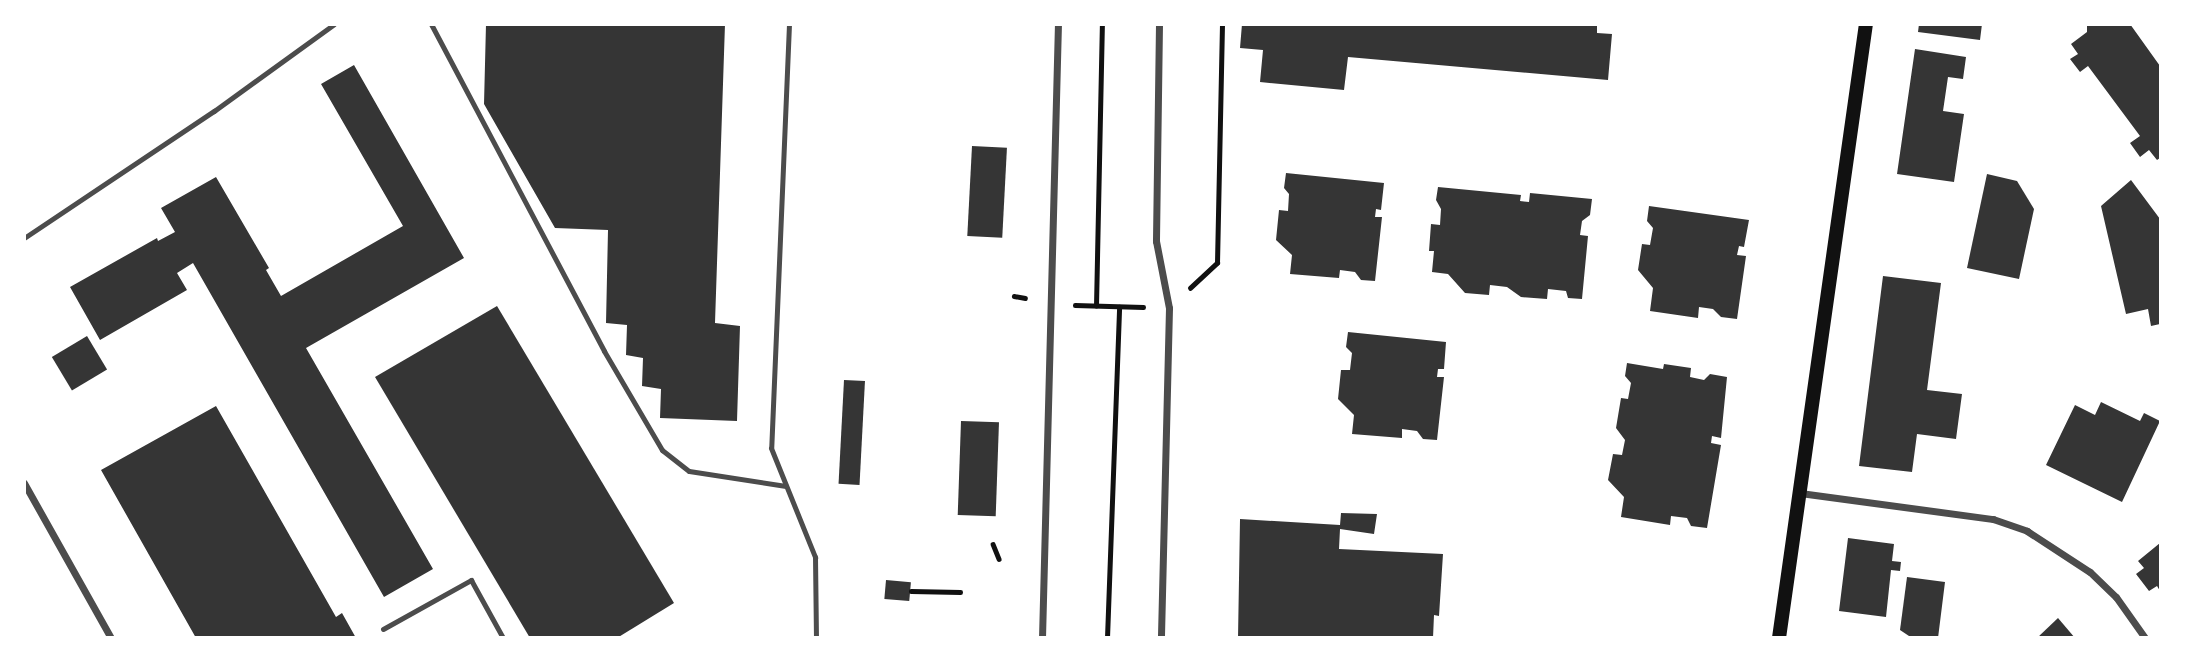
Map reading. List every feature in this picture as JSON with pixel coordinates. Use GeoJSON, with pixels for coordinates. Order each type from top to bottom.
{"type":"FeatureCollection","features":[{"type":"Feature","properties":{"kind":"main road"},"geometry":{"type":"LineString","coordinates":[[1779,638],[1866,24]]}},
{"type":"Feature","properties":{"kind":"street"},"geometry":{"type":"LineString","coordinates":[[1042,638],[1058,24]]}},
{"type":"Feature","properties":{"kind":"street"},"geometry":{"type":"LineString","coordinates":[[1159,24],[1156,242],[1169,308],[1161,638]]}},
{"type":"Feature","properties":{"kind":"street"},"geometry":{"type":"LineString","coordinates":[[24,483],[111,638]]}},
{"type":"Feature","properties":{"kind":"street"},"geometry":{"type":"LineString","coordinates":[[1800,493],[1993,519],[2027,531],[2090,572],[2116,597],[2145,638]]}},
{"type":"Feature","properties":{"kind":"lane"},"geometry":{"type":"LineString","coordinates":[[24,238],[214,111],[334,24]]}},
{"type":"Feature","properties":{"kind":"lane"},"geometry":{"type":"LineString","coordinates":[[431,24],[592,327],[662,450],[690,471],[786,486]]}},
{"type":"Feature","properties":{"kind":"lane"},"geometry":{"type":"LineString","coordinates":[[789,24],[771,448],[815,557],[816,638]]}},
{"type":"Feature","properties":{"kind":"lane"},"geometry":{"type":"LineString","coordinates":[[383,629],[471,580],[503,638]]}},
{"type":"Feature","properties":{"kind":"path"},"geometry":{"type":"LineString","coordinates":[[1096,306],[1102,24]]}},
{"type":"Feature","properties":{"kind":"path"},"geometry":{"type":"LineString","coordinates":[[1014,296],[1051,304],[1169,308],[1217,263],[1222,24]]}},
{"type":"Feature","properties":{"kind":"path"},"geometry":{"type":"LineString","coordinates":[[1107,638],[1119,307]]}},
{"type":"Feature","properties":{"kind":"path"},"geometry":{"type":"LineString","coordinates":[[993,544],[999,559]]}},
{"type":"Feature","properties":{"kind":"path"},"geometry":{"type":"LineString","coordinates":[[911,591],[960,592]]}},
{"type":"Feature","properties":{"kind":"building"},"geometry":{"type":"Polygon","coordinates":[[[486,24],[725,24],[715,323],[740,326],[737,421],[660,418],[661,389],[642,386],[643,358],[626,355],[627,325],[606,323],[608,230],[555,228],[484,104],[486,24]]]}},
{"type":"Feature","properties":{"kind":"building"},"geometry":{"type":"Polygon","coordinates":[[[1242,24],[1597,24],[1597,33],[1612,34],[1608,80],[1348,57],[1344,90],[1260,82],[1263,50],[1240,48],[1242,24]]]}},
{"type":"Feature","properties":{"kind":"building"},"geometry":{"type":"Polygon","coordinates":[[[1919,24],[1982,24],[1980,40],[1918,32],[1919,24]]]}},
{"type":"Feature","properties":{"kind":"building"},"geometry":{"type":"Polygon","coordinates":[[[2087,24],[2130,24],[2160,66],[2160,158],[2157,160],[2149,150],[2140,157],[2130,143],[2140,136],[2088,66],[2080,72],[2070,59],[2078,54],[2071,44],[2087,32],[2087,24]]]}},
{"type":"Feature","properties":{"kind":"building"},"geometry":{"type":"Polygon","coordinates":[[[1915,49],[1966,57],[1963,79],[1948,77],[1943,111],[1964,114],[1954,182],[1897,174],[1915,49]]]}},
{"type":"Feature","properties":{"kind":"building"},"geometry":{"type":"Polygon","coordinates":[[[354,65],[464,258],[306,348],[433,569],[384,597],[193,263],[177,273],[187,290],[100,340],[70,287],[157,238],[158,241],[175,232],[161,208],[216,177],[269,268],[266,270],[281,296],[403,226],[321,84],[354,65]]]}},
{"type":"Feature","properties":{"kind":"building"},"geometry":{"type":"Polygon","coordinates":[[[972,146],[1007,148],[1002,238],[967,236],[972,146]]]}},
{"type":"Feature","properties":{"kind":"building"},"geometry":{"type":"Polygon","coordinates":[[[1286,173],[1384,183],[1381,210],[1376,209],[1375,217],[1382,217],[1375,281],[1361,280],[1355,272],[1340,270],[1339,278],[1290,274],[1292,255],[1276,240],[1279,210],[1288,211],[1289,194],[1284,188],[1286,173]]]}},
{"type":"Feature","properties":{"kind":"building"},"geometry":{"type":"Polygon","coordinates":[[[1987,174],[2017,181],[2034,209],[2019,279],[1967,268],[1987,174]]]}},
{"type":"Feature","properties":{"kind":"building"},"geometry":{"type":"Polygon","coordinates":[[[2131,180],[2160,219],[2160,324],[2151,326],[2148,309],[2126,314],[2101,206],[2131,180]]]}},
{"type":"Feature","properties":{"kind":"building"},"geometry":{"type":"Polygon","coordinates":[[[1438,187],[1521,195],[1520,201],[1529,202],[1530,193],[1592,199],[1590,215],[1582,221],[1580,235],[1588,236],[1582,299],[1568,298],[1566,291],[1548,289],[1547,299],[1521,297],[1507,287],[1490,285],[1489,295],[1465,293],[1448,274],[1432,272],[1434,251],[1429,251],[1431,224],[1440,225],[1441,209],[1436,200],[1438,187]]]}},
{"type":"Feature","properties":{"kind":"building"},"geometry":{"type":"Polygon","coordinates":[[[1649,206],[1749,220],[1744,247],[1739,246],[1737,255],[1746,256],[1737,319],[1721,317],[1713,309],[1699,307],[1698,318],[1650,311],[1653,288],[1638,270],[1642,244],[1650,245],[1653,228],[1647,221],[1649,206]]]}},
{"type":"Feature","properties":{"kind":"building"},"geometry":{"type":"Polygon","coordinates":[[[1883,276],[1941,283],[1927,390],[1962,394],[1956,439],[1917,434],[1912,472],[1859,466],[1883,276]]]}},
{"type":"Feature","properties":{"kind":"building"},"geometry":{"type":"Polygon","coordinates":[[[497,306],[674,603],[617,638],[530,638],[375,377],[497,306]]]}},
{"type":"Feature","properties":{"kind":"building"},"geometry":{"type":"Polygon","coordinates":[[[1348,332],[1446,342],[1444,369],[1438,369],[1437,377],[1444,377],[1437,440],[1423,439],[1417,431],[1402,429],[1402,438],[1352,434],[1354,415],[1338,399],[1341,370],[1350,370],[1352,353],[1346,347],[1348,332]]]}},
{"type":"Feature","properties":{"kind":"building"},"geometry":{"type":"Polygon","coordinates":[[[87,336],[107,369],[72,391],[52,357],[87,336]]]}},
{"type":"Feature","properties":{"kind":"building"},"geometry":{"type":"Polygon","coordinates":[[[1627,363],[1663,369],[1664,364],[1691,368],[1690,377],[1704,380],[1710,374],[1727,377],[1721,438],[1712,436],[1711,443],[1721,445],[1707,528],[1691,526],[1687,518],[1671,516],[1670,525],[1621,517],[1624,497],[1608,480],[1613,454],[1622,455],[1625,440],[1616,428],[1621,398],[1628,399],[1631,383],[1625,376],[1627,363]]]}},
{"type":"Feature","properties":{"kind":"building"},"geometry":{"type":"Polygon","coordinates":[[[844,380],[865,381],[860,485],[839,484],[844,380]]]}},
{"type":"Feature","properties":{"kind":"building"},"geometry":{"type":"Polygon","coordinates":[[[2101,402],[2140,421],[2144,413],[2160,421],[2122,502],[2046,465],[2075,405],[2095,415],[2101,402]]]}},
{"type":"Feature","properties":{"kind":"building"},"geometry":{"type":"Polygon","coordinates":[[[216,406],[336,617],[342,613],[356,638],[196,638],[101,470],[216,406]]]}},
{"type":"Feature","properties":{"kind":"building"},"geometry":{"type":"Polygon","coordinates":[[[961,421],[999,422],[996,516],[958,515],[961,421]]]}},
{"type":"Feature","properties":{"kind":"building"},"geometry":{"type":"Polygon","coordinates":[[[1341,513],[1377,514],[1374,534],[1340,529],[1339,549],[1443,554],[1439,616],[1434,615],[1433,638],[1238,638],[1240,519],[1340,525],[1341,513]]]}},
{"type":"Feature","properties":{"kind":"building"},"geometry":{"type":"Polygon","coordinates":[[[1848,538],[1894,544],[1892,561],[1901,562],[1900,571],[1891,570],[1886,617],[1839,611],[1848,538]]]}},
{"type":"Feature","properties":{"kind":"building"},"geometry":{"type":"Polygon","coordinates":[[[2160,543],[2160,591],[2157,586],[2149,591],[2136,574],[2144,568],[2138,561],[2160,543]]]}},
{"type":"Feature","properties":{"kind":"building"},"geometry":{"type":"Polygon","coordinates":[[[1907,577],[1945,582],[1938,638],[1912,638],[1900,630],[1907,577]]]}},
{"type":"Feature","properties":{"kind":"building"},"geometry":{"type":"Polygon","coordinates":[[[886,580],[911,582],[909,601],[884,599],[886,580]]]}},
{"type":"Feature","properties":{"kind":"building"},"geometry":{"type":"Polygon","coordinates":[[[2058,618],[2075,638],[2037,638],[2058,618]]]}}]}
